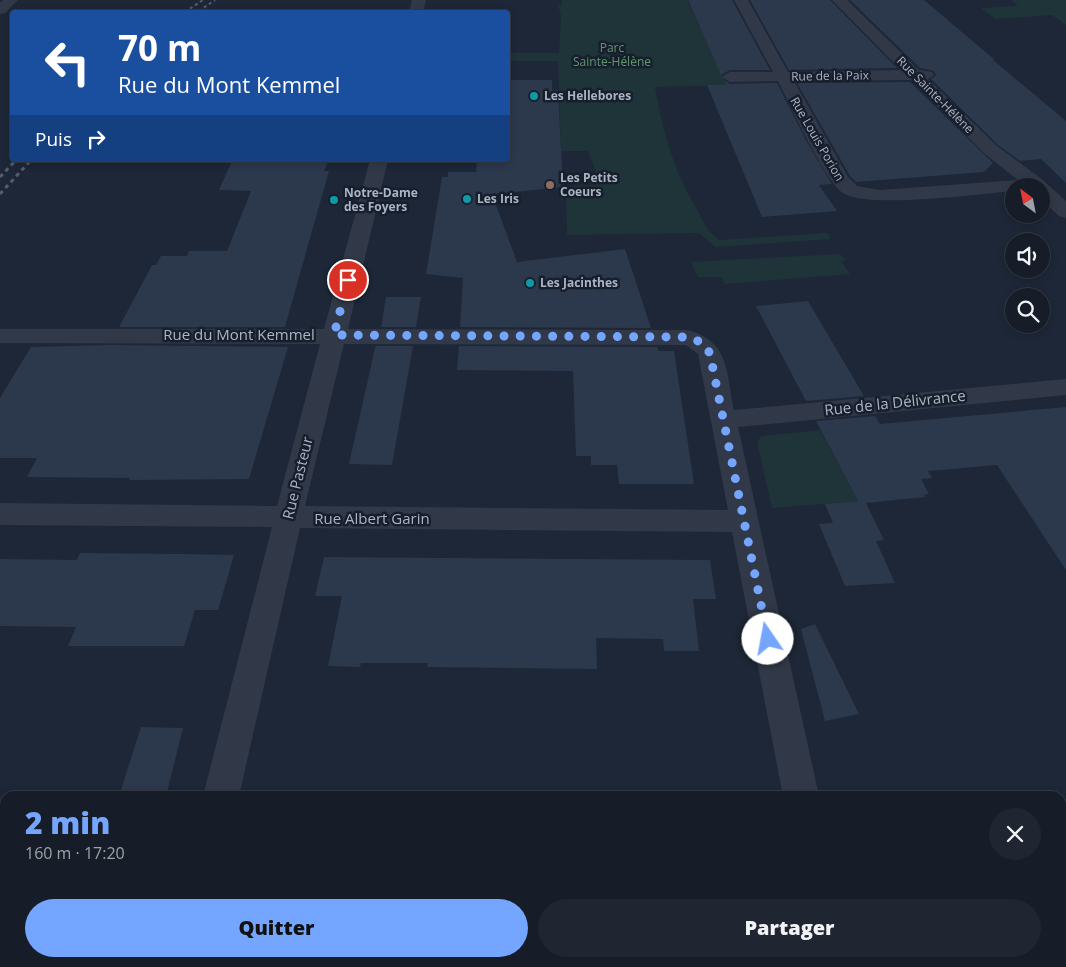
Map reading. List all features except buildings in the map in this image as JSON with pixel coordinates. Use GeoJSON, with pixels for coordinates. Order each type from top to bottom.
{"type":"FeatureCollection","features":[{"type":"Feature","properties":{"kind":"street"},"geometry":{"type":"LineString","coordinates":[[0,10],[11,0]]}},
{"type":"Feature","properties":{"kind":"street","name":"Rue Louis Porion"},"geometry":{"type":"LineString","coordinates":[[741,0],[840,180],[850,190],[880,196],[1005,188]]}},
{"type":"Feature","properties":{"kind":"street","name":"Rue Sainte-Hélène"},"geometry":{"type":"LineString","coordinates":[[839,0],[923,75]]}},
{"type":"Feature","properties":{"kind":"street","name":"Rue Sainte-Hélène"},"geometry":{"type":"LineString","coordinates":[[854,0],[991,150],[1028,178]]}},
{"type":"Feature","properties":{"kind":"street","name":"Rue de la Paix"},"geometry":{"type":"LineString","coordinates":[[730,78],[923,75]]}},
{"type":"Feature","properties":{"kind":"street","name":"Rue Pasteur"},"geometry":{"type":"LineString","coordinates":[[223,791],[288,518],[378,162]]}},
{"type":"Feature","properties":{"kind":"street","name":"Rue Sainte-Hélène"},"geometry":{"type":"LineString","coordinates":[[1050,197],[1066,212]]}},
{"type":"Feature","properties":{"kind":"street","name":"Rue du Mont Kemmel"},"geometry":{"type":"LineString","coordinates":[[0,336],[687,337],[698,341],[706,346],[710,354],[800,791]]}},
{"type":"Feature","properties":{"kind":"street","name":"Rue de la Délivrance"},"geometry":{"type":"LineString","coordinates":[[724,420],[1066,386]]}},
{"type":"Feature","properties":{"kind":"street","name":"Rue Albert Garin"},"geometry":{"type":"LineString","coordinates":[[0,514],[744,522]]}},
{"type":"Feature","properties":{"kind":"green space","name":"Parc Sainte-Hélène"},"geometry":{"type":"Polygon","coordinates":[[[562,0],[687,0],[727,85],[655,87],[665,134],[674,162],[705,224],[719,240],[827,233],[831,239],[715,247],[699,233],[567,235],[566,187],[601,184],[588,151],[561,151],[558,61],[510,61],[510,53],[559,53],[561,16],[558,5],[562,5],[562,0]]]}},
{"type":"Feature","properties":{"kind":"green space"},"geometry":{"type":"Polygon","coordinates":[[[1011,0],[1066,0],[1066,25],[1052,15],[995,19],[981,8],[1018,6],[1011,0]]]}},
{"type":"Feature","properties":{"kind":"green space"},"geometry":{"type":"Polygon","coordinates":[[[840,254],[846,260],[841,261],[850,274],[725,284],[721,277],[698,277],[691,262],[840,254]]]}},
{"type":"Feature","properties":{"kind":"green space"},"geometry":{"type":"Polygon","coordinates":[[[820,430],[858,501],[772,508],[757,442],[761,436],[820,430]]]}},
{"type":"Feature","properties":{"kind":"railway"},"geometry":{"type":"LineString","coordinates":[[188,10],[203,0]]}},
{"type":"Feature","properties":{"kind":"railway"},"geometry":{"type":"LineString","coordinates":[[200,10],[215,0]]}},
{"type":"Feature","properties":{"kind":"railway"},"geometry":{"type":"LineString","coordinates":[[0,177],[14,162]]}},
{"type":"Feature","properties":{"kind":"railway"},"geometry":{"type":"LineString","coordinates":[[0,194],[29,162]]}},
{"type":"Feature","properties":{"kind":"place","name":"Les Hellebores"},"geometry":{"type":"Point","coordinates":[534,96]}},
{"type":"Feature","properties":{"kind":"place","name":"Les Petits Coeurs"},"geometry":{"type":"Point","coordinates":[550,185]}},
{"type":"Feature","properties":{"kind":"place","name":"Les Iris"},"geometry":{"type":"Point","coordinates":[467,199]}},
{"type":"Feature","properties":{"kind":"place","name":"Notre-Dame des Foyers"},"geometry":{"type":"Point","coordinates":[334,200]}},
{"type":"Feature","properties":{"kind":"place","name":"Les Jacinthes"},"geometry":{"type":"Point","coordinates":[530,283]}},
{"type":"Feature","properties":{"kind":"route"},"geometry":{"type":"LineString","coordinates":[[348,280],[334,335],[687,337],[706,346],[710,354],[768,639]]}}]}
